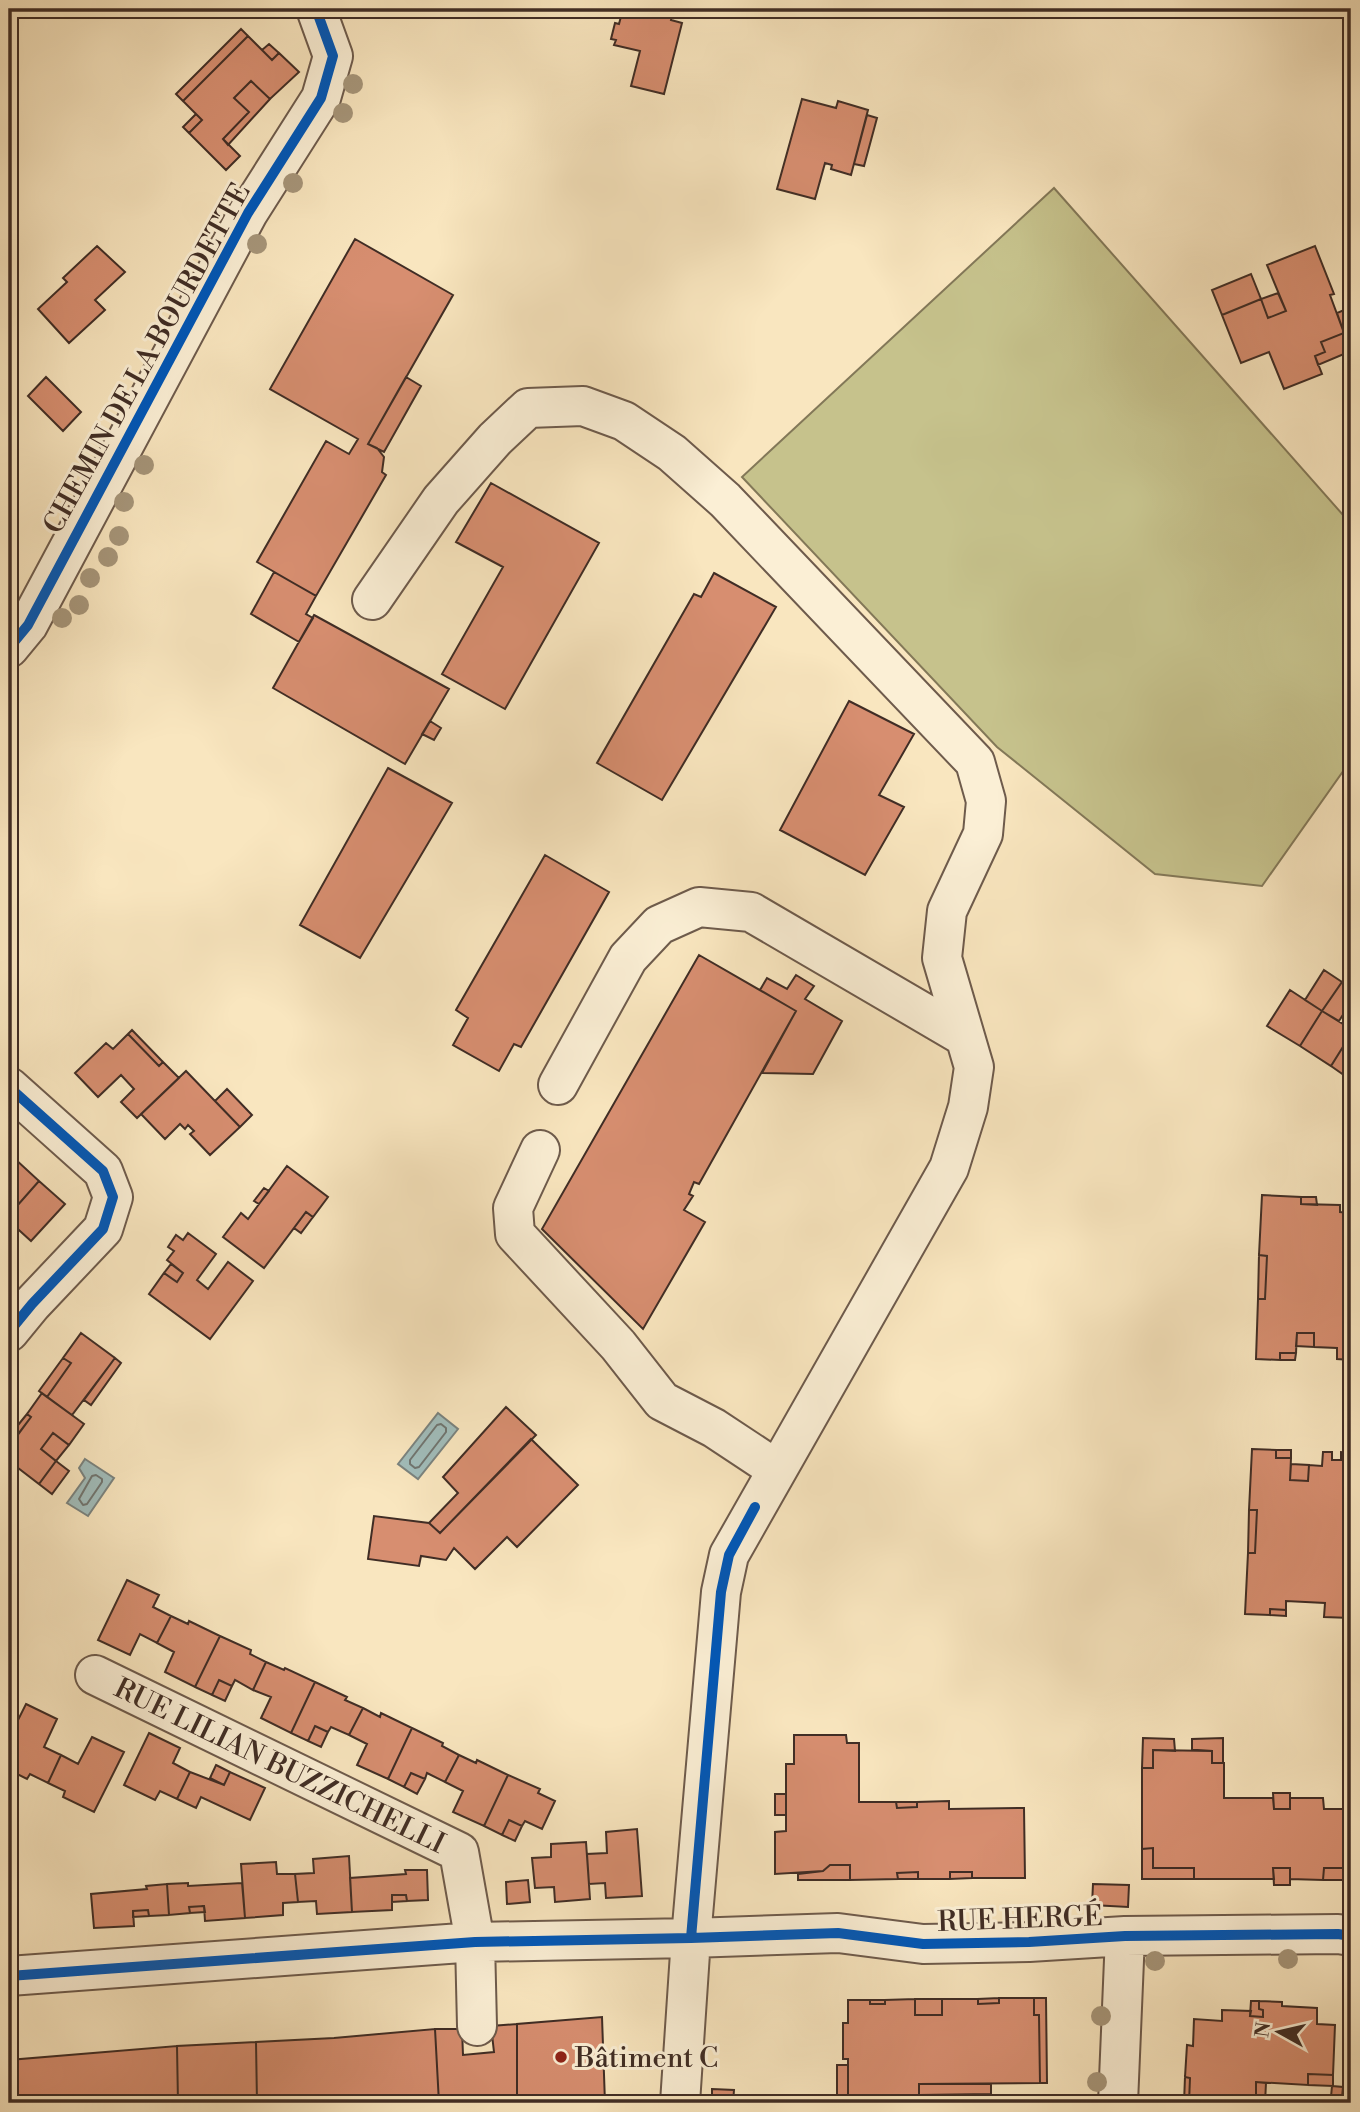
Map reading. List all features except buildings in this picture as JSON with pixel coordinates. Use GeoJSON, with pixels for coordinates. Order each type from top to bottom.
{"type":"FeatureCollection","features":[{"type":"Feature","properties":{"kind":"street","name":"CHEMIN DE LA BOURDETTE"},"geometry":{"type":"LineString","coordinates":[[9,648],[28,625],[248,213],[321,98],[334,56],[316,9]]}},
{"type":"Feature","properties":{"kind":"street"},"geometry":{"type":"LineString","coordinates":[[372,600],[441,500],[495,439],[528,408],[583,405],[624,421],[672,453],[725,500],[975,762],[986,801],[983,834],[947,911],[942,958],[974,1067],[968,1107],[949,1168],[729,1555],[721,1592],[691,1938],[681,2103]]}},
{"type":"Feature","properties":{"kind":"street"},"geometry":{"type":"LineString","coordinates":[[558,1085],[628,958],[659,925],[699,907],[751,912],[965,1037]]}},
{"type":"Feature","properties":{"kind":"street"},"geometry":{"type":"LineString","coordinates":[[9,1087],[103,1171],[113,1197],[103,1229],[9,1332]]}},
{"type":"Feature","properties":{"kind":"street"},"geometry":{"type":"LineString","coordinates":[[540,1150],[513,1208],[515,1234],[618,1345],[662,1401],[714,1428],[776,1469]]}},
{"type":"Feature","properties":{"kind":"street","name":"RUE LILIAN BUZZICHELLI"},"geometry":{"type":"LineString","coordinates":[[95,1675],[459,1852],[475,1942]]}},
{"type":"Feature","properties":{"kind":"street","name":"RUE HERGÉ"},"geometry":{"type":"LineString","coordinates":[[9,1976],[475,1942],[838,1933],[923,1944],[1029,1942],[1125,1936],[1351,1936]]}},
{"type":"Feature","properties":{"kind":"street"},"geometry":{"type":"LineString","coordinates":[[1118,2103],[1125,1936]]}},
{"type":"Feature","properties":{"kind":"street"},"geometry":{"type":"LineString","coordinates":[[475,1942],[477,2026]]}},
{"type":"Feature","properties":{"kind":"shaded area"},"geometry":{"type":"Polygon","coordinates":[[[1054,188],[1351,524],[1351,760],[1262,886],[1155,874],[997,747],[742,477],[1054,188]]]}},
{"type":"Feature","properties":{"kind":"water"},"geometry":{"type":"Polygon","coordinates":[[[438,1413],[458,1429],[418,1479],[398,1464],[438,1413]]]}},
{"type":"Feature","properties":{"kind":"water"},"geometry":{"type":"Polygon","coordinates":[[[85,1459],[114,1478],[88,1516],[67,1503],[85,1478],[79,1468],[85,1459]]]}},
{"type":"Feature","properties":{"kind":"cycle path"},"geometry":{"type":"LineString","coordinates":[[9,648],[28,625],[248,213],[321,98],[333,56],[316,9]]}},
{"type":"Feature","properties":{"kind":"cycle path"},"geometry":{"type":"LineString","coordinates":[[9,1087],[103,1171],[113,1197],[103,1229],[9,1332]]}},
{"type":"Feature","properties":{"kind":"cycle path"},"geometry":{"type":"LineString","coordinates":[[691,1938],[721,1592],[729,1555],[755,1507]]}},
{"type":"Feature","properties":{"kind":"cycle path"},"geometry":{"type":"LineString","coordinates":[[9,1976],[475,1942],[838,1933],[923,1944],[1029,1942],[1125,1936],[1351,1936]]}},
{"type":"Feature","properties":{"kind":"place","name":"Bâtiment C"},"geometry":{"type":"Point","coordinates":[561,2057]}}]}
